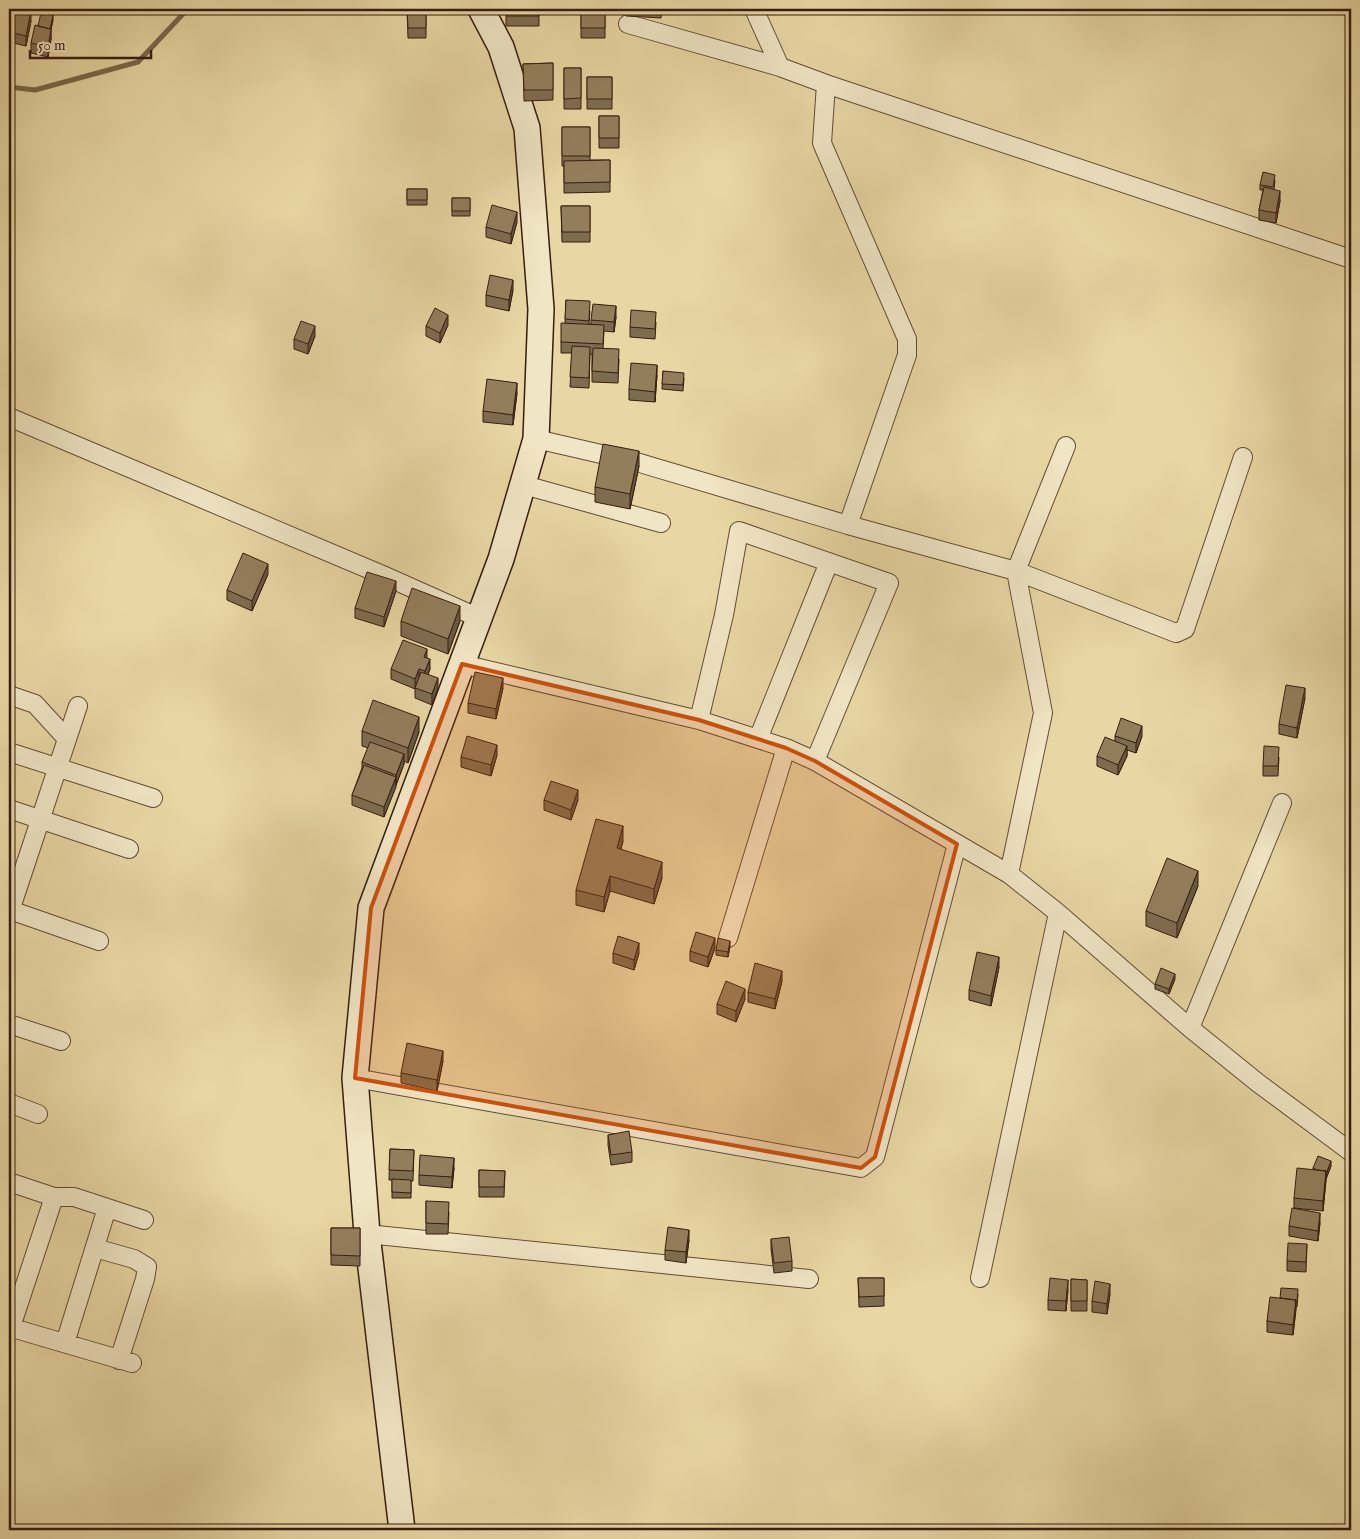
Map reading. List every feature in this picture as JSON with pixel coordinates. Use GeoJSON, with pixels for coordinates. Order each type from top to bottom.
{"type":"FeatureCollection","features":[{"type":"Feature","properties":{"kind":"street"},"geometry":{"type":"LineString","coordinates":[[402,1530],[367,1234],[355,1078],[371,908],[501,559],[536,439],[541,309],[527,128],[501,47],[481,9]]}},
{"type":"Feature","properties":{"kind":"street"},"geometry":{"type":"LineString","coordinates":[[754,9],[780,67]]}},
{"type":"Feature","properties":{"kind":"street"},"geometry":{"type":"LineString","coordinates":[[628,24],[780,67],[1351,259]]}},
{"type":"Feature","properties":{"kind":"street"},"geometry":{"type":"LineString","coordinates":[[826,84],[822,143],[907,339],[907,355],[848,525]]}},
{"type":"Feature","properties":{"kind":"street"},"geometry":{"type":"LineString","coordinates":[[9,417],[385,576],[479,618]]}},
{"type":"Feature","properties":{"kind":"street"},"geometry":{"type":"LineString","coordinates":[[536,439],[640,463],[848,525],[1016,572],[1176,633],[1186,629],[1244,458]]}},
{"type":"Feature","properties":{"kind":"street"},"geometry":{"type":"LineString","coordinates":[[1009,874],[1043,713],[1016,572],[1066,446]]}},
{"type":"Feature","properties":{"kind":"street"},"geometry":{"type":"LineString","coordinates":[[524,485],[661,523]]}},
{"type":"Feature","properties":{"kind":"street"},"geometry":{"type":"LineString","coordinates":[[699,720],[724,615],[739,531],[889,583],[815,760]]}},
{"type":"Feature","properties":{"kind":"street"},"geometry":{"type":"LineString","coordinates":[[758,739],[829,562]]}},
{"type":"Feature","properties":{"kind":"street"},"geometry":{"type":"LineString","coordinates":[[462,664],[699,720],[786,748],[815,760],[1009,874],[1058,913],[1190,1028],[1258,1083],[1351,1152]]}},
{"type":"Feature","properties":{"kind":"street"},"geometry":{"type":"LineString","coordinates":[[9,695],[35,704],[67,739]]}},
{"type":"Feature","properties":{"kind":"street"},"geometry":{"type":"LineString","coordinates":[[78,706],[9,912],[99,941]]}},
{"type":"Feature","properties":{"kind":"street"},"geometry":{"type":"LineString","coordinates":[[728,938],[786,748]]}},
{"type":"Feature","properties":{"kind":"street"},"geometry":{"type":"LineString","coordinates":[[9,752],[153,798]]}},
{"type":"Feature","properties":{"kind":"street"},"geometry":{"type":"LineString","coordinates":[[1190,1028],[1282,803]]}},
{"type":"Feature","properties":{"kind":"street"},"geometry":{"type":"LineString","coordinates":[[9,809],[129,849]]}},
{"type":"Feature","properties":{"kind":"street"},"geometry":{"type":"LineString","coordinates":[[355,1078],[861,1168],[875,1157],[958,844]]}},
{"type":"Feature","properties":{"kind":"street"},"geometry":{"type":"LineString","coordinates":[[980,1278],[1058,913]]}},
{"type":"Feature","properties":{"kind":"street"},"geometry":{"type":"LineString","coordinates":[[9,1024],[61,1041]]}},
{"type":"Feature","properties":{"kind":"street"},"geometry":{"type":"LineString","coordinates":[[9,1103],[38,1114]]}},
{"type":"Feature","properties":{"kind":"street"},"geometry":{"type":"LineString","coordinates":[[9,1182],[54,1197],[74,1198],[144,1220]]}},
{"type":"Feature","properties":{"kind":"street"},"geometry":{"type":"LineString","coordinates":[[54,1197],[10,1327],[126,1362],[147,1267],[134,1259],[95,1248]]}},
{"type":"Feature","properties":{"kind":"street"},"geometry":{"type":"LineString","coordinates":[[65,1343],[107,1208]]}},
{"type":"Feature","properties":{"kind":"street"},"geometry":{"type":"LineString","coordinates":[[367,1234],[809,1279]]}},
{"type":"Feature","properties":{"kind":"highlighted area"},"geometry":{"type":"Polygon","coordinates":[[[462,664],[699,720],[786,748],[815,761],[957,844],[875,1157],[861,1168],[355,1078],[371,908],[462,664]]]}},
{"type":"Feature","properties":{"kind":"building"},"geometry":{"type":"Polygon","coordinates":[[[9,9],[31,11],[26,36],[9,32],[9,9]]]}},
{"type":"Feature","properties":{"kind":"building"},"geometry":{"type":"Polygon","coordinates":[[[407,9],[426,9],[426,28],[408,28],[407,9]]]}},
{"type":"Feature","properties":{"kind":"building"},"geometry":{"type":"Polygon","coordinates":[[[506,9],[539,9],[539,16],[506,16],[506,9]]]}},
{"type":"Feature","properties":{"kind":"building"},"geometry":{"type":"Polygon","coordinates":[[[581,9],[605,9],[605,28],[581,28],[581,9]]]}},
{"type":"Feature","properties":{"kind":"building"},"geometry":{"type":"Polygon","coordinates":[[[41,13],[53,15],[50,29],[38,26],[41,13]]]}},
{"type":"Feature","properties":{"kind":"building"},"geometry":{"type":"Polygon","coordinates":[[[35,25],[51,29],[48,47],[31,43],[35,25]]]}},
{"type":"Feature","properties":{"kind":"building"},"geometry":{"type":"Polygon","coordinates":[[[553,63],[553,90],[524,90],[523,64],[553,63]]]}},
{"type":"Feature","properties":{"kind":"building"},"geometry":{"type":"Polygon","coordinates":[[[564,68],[581,68],[581,98],[564,99],[564,68]]]}},
{"type":"Feature","properties":{"kind":"building"},"geometry":{"type":"Polygon","coordinates":[[[587,77],[612,77],[612,99],[587,99],[587,77]]]}},
{"type":"Feature","properties":{"kind":"building"},"geometry":{"type":"Polygon","coordinates":[[[599,116],[619,116],[619,138],[599,138],[599,116]]]}},
{"type":"Feature","properties":{"kind":"building"},"geometry":{"type":"Polygon","coordinates":[[[562,127],[590,127],[590,156],[562,156],[562,127]]]}},
{"type":"Feature","properties":{"kind":"building"},"geometry":{"type":"Polygon","coordinates":[[[610,160],[610,182],[564,183],[564,161],[610,160]]]}},
{"type":"Feature","properties":{"kind":"building"},"geometry":{"type":"Polygon","coordinates":[[[1263,172],[1275,175],[1273,187],[1260,185],[1263,172]]]}},
{"type":"Feature","properties":{"kind":"building"},"geometry":{"type":"Polygon","coordinates":[[[1264,187],[1280,191],[1276,213],[1259,210],[1264,187]]]}},
{"type":"Feature","properties":{"kind":"building"},"geometry":{"type":"Polygon","coordinates":[[[407,189],[427,189],[427,200],[407,200],[407,189]]]}},
{"type":"Feature","properties":{"kind":"building"},"geometry":{"type":"Polygon","coordinates":[[[452,198],[470,198],[470,211],[452,211],[452,198]]]}},
{"type":"Feature","properties":{"kind":"building"},"geometry":{"type":"Polygon","coordinates":[[[492,205],[517,212],[511,234],[486,227],[492,205]]]}},
{"type":"Feature","properties":{"kind":"building"},"geometry":{"type":"Polygon","coordinates":[[[561,206],[590,206],[590,232],[562,232],[561,206]]]}},
{"type":"Feature","properties":{"kind":"building"},"geometry":{"type":"Polygon","coordinates":[[[490,275],[513,280],[509,300],[486,295],[490,275]]]}},
{"type":"Feature","properties":{"kind":"building"},"geometry":{"type":"Polygon","coordinates":[[[566,300],[590,301],[589,321],[565,319],[566,300]]]}},
{"type":"Feature","properties":{"kind":"building"},"geometry":{"type":"Polygon","coordinates":[[[593,304],[616,306],[614,322],[591,320],[593,304]]]}},
{"type":"Feature","properties":{"kind":"building"},"geometry":{"type":"Polygon","coordinates":[[[435,308],[448,315],[440,333],[426,326],[435,308]]]}},
{"type":"Feature","properties":{"kind":"building"},"geometry":{"type":"Polygon","coordinates":[[[631,310],[656,312],[655,329],[630,327],[631,310]]]}},
{"type":"Feature","properties":{"kind":"building"},"geometry":{"type":"Polygon","coordinates":[[[301,321],[315,326],[308,344],[294,339],[301,321]]]}},
{"type":"Feature","properties":{"kind":"building"},"geometry":{"type":"Polygon","coordinates":[[[561,323],[604,325],[603,344],[561,342],[561,323]]]}},
{"type":"Feature","properties":{"kind":"building"},"geometry":{"type":"Polygon","coordinates":[[[572,346],[590,347],[589,378],[570,377],[572,346]]]}},
{"type":"Feature","properties":{"kind":"building"},"geometry":{"type":"Polygon","coordinates":[[[593,348],[619,349],[618,373],[592,371],[593,348]]]}},
{"type":"Feature","properties":{"kind":"building"},"geometry":{"type":"Polygon","coordinates":[[[631,363],[657,365],[655,392],[629,389],[631,363]]]}},
{"type":"Feature","properties":{"kind":"building"},"geometry":{"type":"Polygon","coordinates":[[[663,371],[684,373],[683,385],[662,384],[663,371]]]}},
{"type":"Feature","properties":{"kind":"building"},"geometry":{"type":"Polygon","coordinates":[[[487,379],[517,383],[513,415],[483,411],[487,379]]]}},
{"type":"Feature","properties":{"kind":"building"},"geometry":{"type":"Polygon","coordinates":[[[603,444],[639,451],[630,494],[595,487],[603,444]]]}},
{"type":"Feature","properties":{"kind":"building"},"geometry":{"type":"Polygon","coordinates":[[[243,553],[268,564],[252,601],[227,590],[243,553]]]}},
{"type":"Feature","properties":{"kind":"building"},"geometry":{"type":"Polygon","coordinates":[[[367,572],[396,581],[384,617],[355,608],[367,572]]]}},
{"type":"Feature","properties":{"kind":"building"},"geometry":{"type":"Polygon","coordinates":[[[412,588],[460,606],[448,639],[401,621],[412,588]]]}},
{"type":"Feature","properties":{"kind":"building"},"geometry":{"type":"Polygon","coordinates":[[[403,640],[427,649],[424,657],[430,659],[425,671],[419,669],[415,679],[391,669],[403,640]]]}},
{"type":"Feature","properties":{"kind":"building"},"geometry":{"type":"Polygon","coordinates":[[[421,672],[438,678],[432,694],[415,688],[421,672]]]}},
{"type":"Feature","properties":{"kind":"building"},"geometry":{"type":"Polygon","coordinates":[[[475,672],[503,678],[496,709],[468,703],[475,672]]]}},
{"type":"Feature","properties":{"kind":"building"},"geometry":{"type":"Polygon","coordinates":[[[1286,685],[1305,688],[1297,728],[1279,724],[1286,685]]]}},
{"type":"Feature","properties":{"kind":"building"},"geometry":{"type":"Polygon","coordinates":[[[373,700],[419,717],[408,748],[362,731],[373,700]]]}},
{"type":"Feature","properties":{"kind":"building"},"geometry":{"type":"Polygon","coordinates":[[[1121,718],[1142,726],[1136,743],[1115,736],[1121,718]]]}},
{"type":"Feature","properties":{"kind":"building"},"geometry":{"type":"Polygon","coordinates":[[[467,736],[497,745],[491,765],[461,757],[467,736]]]}},
{"type":"Feature","properties":{"kind":"building"},"geometry":{"type":"Polygon","coordinates":[[[1105,737],[1127,746],[1118,765],[1097,756],[1105,737]]]}},
{"type":"Feature","properties":{"kind":"building"},"geometry":{"type":"Polygon","coordinates":[[[370,742],[404,754],[396,775],[362,762],[370,742]]]}},
{"type":"Feature","properties":{"kind":"building"},"geometry":{"type":"Polygon","coordinates":[[[1264,746],[1279,747],[1278,766],[1263,766],[1264,746]]]}},
{"type":"Feature","properties":{"kind":"building"},"geometry":{"type":"Polygon","coordinates":[[[364,765],[396,777],[384,807],[352,795],[364,765]]]}},
{"type":"Feature","properties":{"kind":"building"},"geometry":{"type":"Polygon","coordinates":[[[551,781],[578,790],[571,810],[544,800],[551,781]]]}},
{"type":"Feature","properties":{"kind":"building"},"geometry":{"type":"Polygon","coordinates":[[[596,819],[623,826],[617,848],[662,862],[654,889],[610,876],[604,897],[576,890],[596,819]]]}},
{"type":"Feature","properties":{"kind":"building"},"geometry":{"type":"Polygon","coordinates":[[[1167,858],[1198,871],[1177,923],[1146,911],[1167,858]]]}},
{"type":"Feature","properties":{"kind":"building"},"geometry":{"type":"Polygon","coordinates":[[[696,932],[715,938],[708,957],[690,951],[696,932]]]}},
{"type":"Feature","properties":{"kind":"building"},"geometry":{"type":"Polygon","coordinates":[[[618,936],[639,943],[634,960],[613,953],[618,936]]]}},
{"type":"Feature","properties":{"kind":"building"},"geometry":{"type":"Polygon","coordinates":[[[718,938],[730,941],[728,952],[716,950],[718,938]]]}},
{"type":"Feature","properties":{"kind":"building"},"geometry":{"type":"Polygon","coordinates":[[[977,952],[999,957],[991,996],[969,990],[977,952]]]}},
{"type":"Feature","properties":{"kind":"building"},"geometry":{"type":"Polygon","coordinates":[[[755,963],[782,971],[775,999],[748,992],[755,963]]]}},
{"type":"Feature","properties":{"kind":"building"},"geometry":{"type":"Polygon","coordinates":[[[1161,968],[1175,974],[1169,989],[1155,984],[1161,968]]]}},
{"type":"Feature","properties":{"kind":"building"},"geometry":{"type":"Polygon","coordinates":[[[726,981],[745,989],[736,1011],[717,1004],[726,981]]]}},
{"type":"Feature","properties":{"kind":"building"},"geometry":{"type":"Polygon","coordinates":[[[407,1043],[443,1051],[437,1080],[401,1073],[407,1043]]]}},
{"type":"Feature","properties":{"kind":"building"},"geometry":{"type":"Polygon","coordinates":[[[629,1131],[632,1152],[611,1155],[608,1135],[629,1131]]]}},
{"type":"Feature","properties":{"kind":"building"},"geometry":{"type":"Polygon","coordinates":[[[390,1149],[414,1150],[413,1171],[389,1170],[390,1149]]]}},
{"type":"Feature","properties":{"kind":"building"},"geometry":{"type":"Polygon","coordinates":[[[420,1155],[454,1158],[452,1177],[419,1175],[420,1155]]]}},
{"type":"Feature","properties":{"kind":"building"},"geometry":{"type":"Polygon","coordinates":[[[1318,1156],[1331,1161],[1326,1174],[1326,1171],[1313,1168],[1318,1156]]]}},
{"type":"Feature","properties":{"kind":"building"},"geometry":{"type":"Polygon","coordinates":[[[1297,1168],[1326,1171],[1323,1201],[1294,1198],[1297,1168]]]}},
{"type":"Feature","properties":{"kind":"building"},"geometry":{"type":"Polygon","coordinates":[[[479,1170],[505,1171],[504,1187],[479,1187],[479,1170]]]}},
{"type":"Feature","properties":{"kind":"building"},"geometry":{"type":"Polygon","coordinates":[[[392,1179],[411,1180],[411,1193],[392,1192],[392,1179]]]}},
{"type":"Feature","properties":{"kind":"building"},"geometry":{"type":"Polygon","coordinates":[[[426,1201],[449,1202],[448,1224],[426,1223],[426,1201]]]}},
{"type":"Feature","properties":{"kind":"building"},"geometry":{"type":"Polygon","coordinates":[[[1292,1208],[1320,1213],[1318,1231],[1289,1226],[1292,1208]]]}},
{"type":"Feature","properties":{"kind":"building"},"geometry":{"type":"Polygon","coordinates":[[[668,1227],[689,1230],[686,1252],[665,1250],[668,1227]]]}},
{"type":"Feature","properties":{"kind":"building"},"geometry":{"type":"Polygon","coordinates":[[[331,1228],[360,1228],[360,1256],[331,1255],[331,1228]]]}},
{"type":"Feature","properties":{"kind":"building"},"geometry":{"type":"Polygon","coordinates":[[[789,1237],[792,1261],[774,1263],[771,1239],[789,1237]]]}},
{"type":"Feature","properties":{"kind":"building"},"geometry":{"type":"Polygon","coordinates":[[[1288,1243],[1307,1244],[1306,1262],[1287,1261],[1288,1243]]]}},
{"type":"Feature","properties":{"kind":"building"},"geometry":{"type":"Polygon","coordinates":[[[858,1278],[884,1278],[884,1296],[859,1297],[858,1278]]]}},
{"type":"Feature","properties":{"kind":"building"},"geometry":{"type":"Polygon","coordinates":[[[1050,1278],[1068,1280],[1066,1301],[1048,1300],[1050,1278]]]}},
{"type":"Feature","properties":{"kind":"building"},"geometry":{"type":"Polygon","coordinates":[[[1071,1279],[1087,1280],[1087,1301],[1071,1301],[1071,1279]]]}},
{"type":"Feature","properties":{"kind":"building"},"geometry":{"type":"Polygon","coordinates":[[[1095,1281],[1110,1284],[1107,1304],[1092,1301],[1095,1281]]]}},
{"type":"Feature","properties":{"kind":"building"},"geometry":{"type":"Polygon","coordinates":[[[1281,1288],[1298,1289],[1297,1302],[1295,1302],[1296,1300],[1280,1298],[1281,1288]]]}},
{"type":"Feature","properties":{"kind":"building"},"geometry":{"type":"Polygon","coordinates":[[[1270,1297],[1296,1300],[1293,1325],[1267,1321],[1270,1297]]]}},
{"type":"Feature","properties":{"kind":"waterway"},"geometry":{"type":"LineString","coordinates":[[9,87],[35,90],[138,62],[183,14],[182,9]]}}]}
